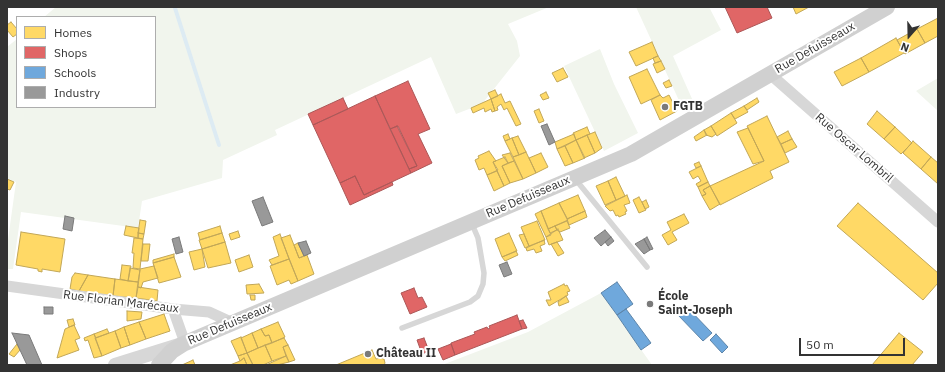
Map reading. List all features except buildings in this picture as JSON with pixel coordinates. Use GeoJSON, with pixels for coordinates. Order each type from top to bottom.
{"type":"FeatureCollection","features":[{"type":"Feature","properties":{"kind":"main road","name":"Rue Defuisseaux"},"geometry":{"type":"LineString","coordinates":[[159,365],[172,351],[184,343],[471,220],[631,154],[887,7]]}},
{"type":"Feature","properties":{"kind":"street","name":"Rue Oscar Lombril"},"geometry":{"type":"LineString","coordinates":[[770,74],[938,222]]}},
{"type":"Feature","properties":{"kind":"street","name":"Rue Florian Marécaux"},"geometry":{"type":"LineString","coordinates":[[7,286],[173,309],[209,312],[233,323]]}},
{"type":"Feature","properties":{"kind":"street"},"geometry":{"type":"LineString","coordinates":[[115,365],[184,343],[173,309]]}},
{"type":"Feature","properties":{"kind":"lane"},"geometry":{"type":"LineString","coordinates":[[574,178],[647,267]]}},
{"type":"Feature","properties":{"kind":"lane"},"geometry":{"type":"LineString","coordinates":[[402,328],[470,302],[478,296],[483,284],[484,273],[478,238],[471,220]]}},
{"type":"Feature","properties":{"kind":"shaded area"},"geometry":{"type":"Polygon","coordinates":[[[56,7],[549,7],[508,24],[517,41],[520,56],[482,104],[456,114],[431,57],[275,130],[277,135],[223,160],[222,178],[142,201],[138,228],[21,212],[13,269],[7,269],[7,247],[16,182],[7,180],[7,47],[16,40],[16,108],[156,108],[156,16],[45,16],[56,7]]]}},
{"type":"Feature","properties":{"kind":"shaded area"},"geometry":{"type":"Polygon","coordinates":[[[636,7],[709,7],[721,30],[673,56],[693,101],[682,107],[636,7]]]}},
{"type":"Feature","properties":{"kind":"shaded area"},"geometry":{"type":"Polygon","coordinates":[[[600,49],[614,84],[638,133],[604,151],[564,66],[600,49]]]}},
{"type":"Feature","properties":{"kind":"shaded area"},"geometry":{"type":"Polygon","coordinates":[[[938,78],[938,111],[916,91],[938,78]]]}},
{"type":"Feature","properties":{"kind":"shaded area"},"geometry":{"type":"Polygon","coordinates":[[[601,293],[652,365],[442,365],[528,332],[601,293]]]}},
{"type":"Feature","properties":{"kind":"waterway"},"geometry":{"type":"LineString","coordinates":[[175,8],[219,145]]}},
{"type":"Feature","properties":{"kind":"place","name":"FGTB"},"geometry":{"type":"Point","coordinates":[665,107]}},
{"type":"Feature","properties":{"kind":"place","name":"École Saint-Joseph"},"geometry":{"type":"Point","coordinates":[650,304]}},
{"type":"Feature","properties":{"kind":"place","name":"Château II"},"geometry":{"type":"Point","coordinates":[368,354]}}]}
